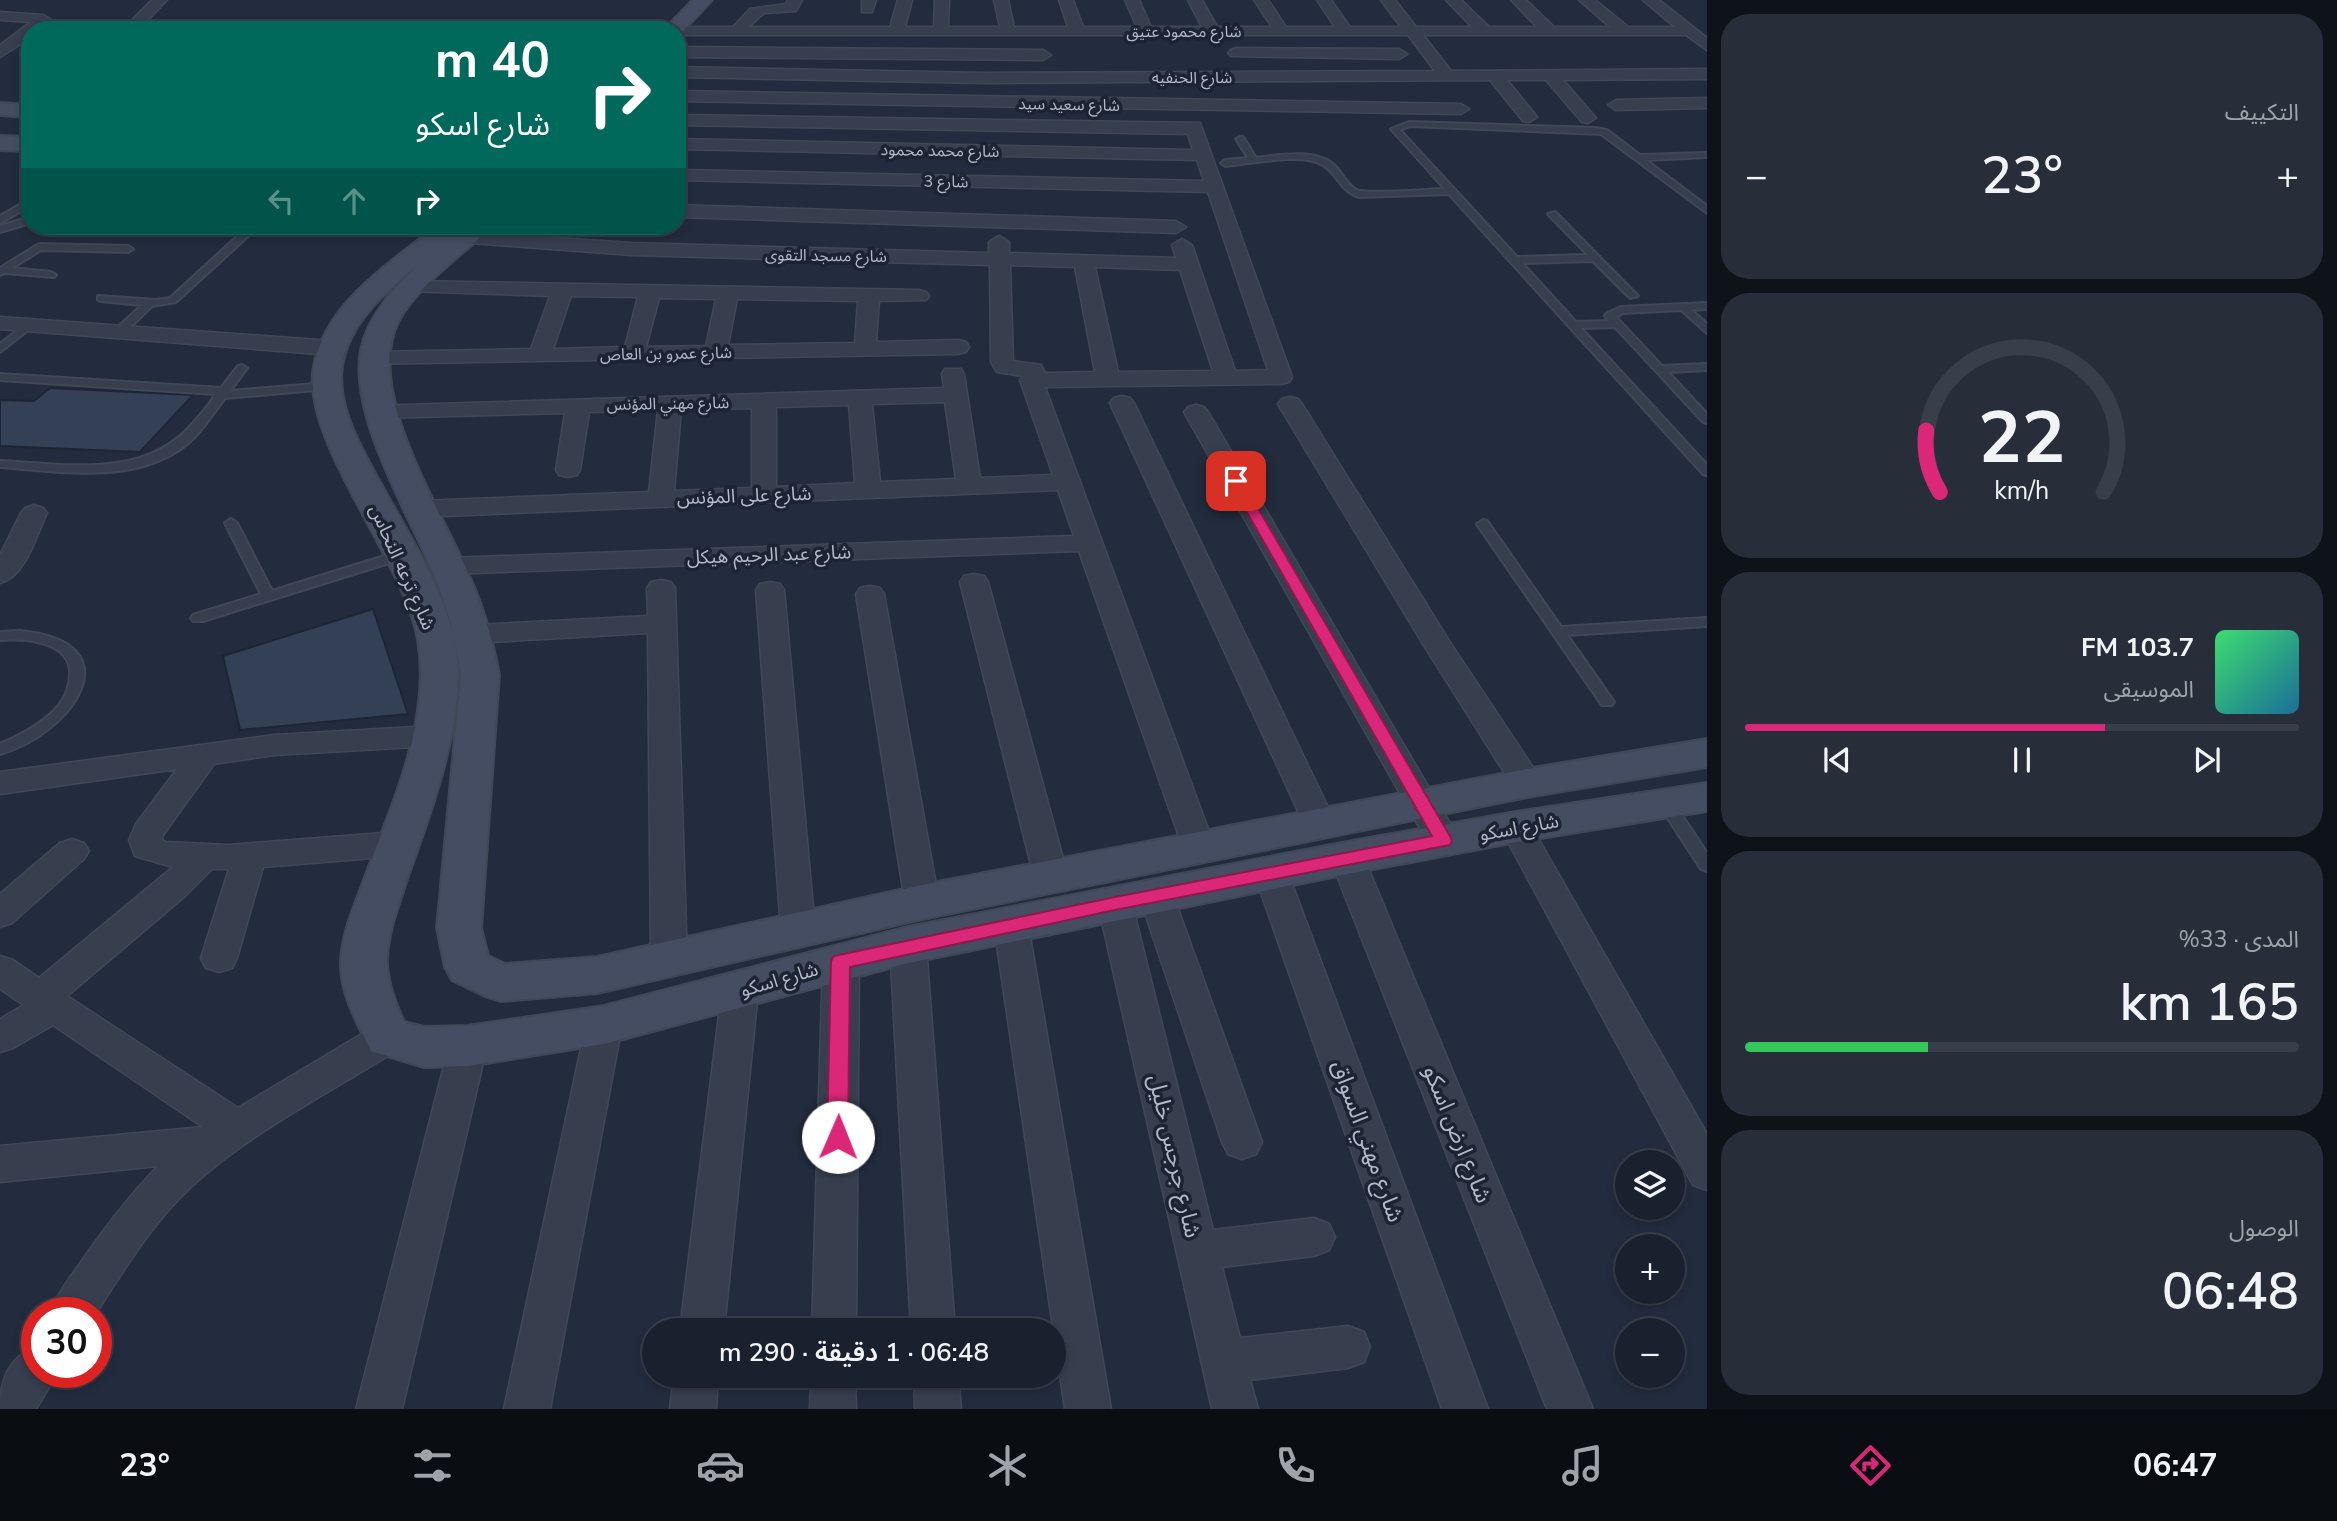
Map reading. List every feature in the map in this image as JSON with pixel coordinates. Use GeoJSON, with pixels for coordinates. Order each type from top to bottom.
{"type":"FeatureCollection","features":[{"type":"Feature","properties":{"kind":"main road"},"geometry":{"type":"LineString","coordinates":[[683,21],[703,0]]}},
{"type":"Feature","properties":{"kind":"main road"},"geometry":{"type":"LineString","coordinates":[[0,110],[21,111]]}},
{"type":"Feature","properties":{"kind":"main road"},"geometry":{"type":"LineString","coordinates":[[0,143],[21,144]]}},
{"type":"Feature","properties":{"kind":"main road","name":"شارع ترعه النحاس"},"geometry":{"type":"LineString","coordinates":[[387,1037],[371,1004],[363,965],[376,908],[432,736],[439,678],[436,640],[401,555],[336,428],[328,392],[328,370],[332,348],[350,316],[374,290],[453,235]]}},
{"type":"Feature","properties":{"kind":"main road"},"geometry":{"type":"LineString","coordinates":[[328,392],[376,387],[374,344],[383,323],[456,235]]}},
{"type":"Feature","properties":{"kind":"main road","name":"شارع ترعه النحاس"},"geometry":{"type":"LineString","coordinates":[[376,387],[422,509],[448,566],[474,634],[480,675],[459,928],[468,967],[501,983]]}},
{"type":"Feature","properties":{"kind":"main road","name":"شارع اسكو"},"geometry":{"type":"LineString","coordinates":[[387,1037],[424,1047],[468,1046],[604,1025],[908,945],[1347,858],[1527,783],[1707,754]]}},
{"type":"Feature","properties":{"kind":"main road","name":"شارع اسكو"},"geometry":{"type":"LineString","coordinates":[[501,983],[597,975],[922,902],[1320,824],[1433,822],[1516,827],[1687,800]]}},
{"type":"Feature","properties":{"kind":"street"},"geometry":{"type":"LineString","coordinates":[[139,21],[160,0]]}},
{"type":"Feature","properties":{"kind":"street"},"geometry":{"type":"LineString","coordinates":[[738,30],[751,12],[769,7],[791,8],[795,0]]}},
{"type":"Feature","properties":{"kind":"street"},"geometry":{"type":"LineString","coordinates":[[886,77],[894,31],[905,0]]}},
{"type":"Feature","properties":{"kind":"street"},"geometry":{"type":"LineString","coordinates":[[941,31],[942,0]]}},
{"type":"Feature","properties":{"kind":"street"},"geometry":{"type":"LineString","coordinates":[[1001,0],[1008,31]]}},
{"type":"Feature","properties":{"kind":"street"},"geometry":{"type":"LineString","coordinates":[[1066,0],[1084,83]]}},
{"type":"Feature","properties":{"kind":"street"},"geometry":{"type":"LineString","coordinates":[[1132,0],[1146,31]]}},
{"type":"Feature","properties":{"kind":"street"},"geometry":{"type":"LineString","coordinates":[[1195,0],[1212,31]]}},
{"type":"Feature","properties":{"kind":"street"},"geometry":{"type":"LineString","coordinates":[[1261,0],[1307,53],[1328,95]]}},
{"type":"Feature","properties":{"kind":"street"},"geometry":{"type":"LineString","coordinates":[[1324,0],[1346,31]]}},
{"type":"Feature","properties":{"kind":"street"},"geometry":{"type":"LineString","coordinates":[[1388,0],[1413,31],[1472,126]]}},
{"type":"Feature","properties":{"kind":"street"},"geometry":{"type":"LineString","coordinates":[[1453,0],[1517,76]]}},
{"type":"Feature","properties":{"kind":"street"},"geometry":{"type":"LineString","coordinates":[[1518,0],[1558,53],[1581,75]]}},
{"type":"Feature","properties":{"kind":"street"},"geometry":{"type":"LineString","coordinates":[[1586,0],[1664,74]]}},
{"type":"Feature","properties":{"kind":"street"},"geometry":{"type":"LineString","coordinates":[[1650,0],[1700,35]]}},
{"type":"Feature","properties":{"kind":"street"},"geometry":{"type":"LineString","coordinates":[[0,16],[21,23]]}},
{"type":"Feature","properties":{"kind":"street"},"geometry":{"type":"LineString","coordinates":[[0,31],[21,28]]}},
{"type":"Feature","properties":{"kind":"street","name":"شارع محمود عتيق"},"geometry":{"type":"LineString","coordinates":[[686,30],[1008,31],[1073,41],[1127,37],[1146,31],[1619,31],[1700,35]]}},
{"type":"Feature","properties":{"kind":"street"},"geometry":{"type":"LineString","coordinates":[[1182,31],[1191,50]]}},
{"type":"Feature","properties":{"kind":"street"},"geometry":{"type":"LineString","coordinates":[[4,46],[21,34]]}},
{"type":"Feature","properties":{"kind":"street"},"geometry":{"type":"LineString","coordinates":[[686,51],[1043,55]]}},
{"type":"Feature","properties":{"kind":"street"},"geometry":{"type":"LineString","coordinates":[[1236,53],[1399,54]]}},
{"type":"Feature","properties":{"kind":"street"},"geometry":{"type":"LineString","coordinates":[[1201,71],[1209,94]]}},
{"type":"Feature","properties":{"kind":"street","name":"شارع الحنفيه"},"geometry":{"type":"LineString","coordinates":[[686,72],[886,77],[985,84],[1084,83],[1201,71],[1261,78],[1707,74]]}},
{"type":"Feature","properties":{"kind":"street"},"geometry":{"type":"LineString","coordinates":[[1550,75],[1588,118]]}},
{"type":"Feature","properties":{"kind":"street"},"geometry":{"type":"LineString","coordinates":[[1495,76],[1529,117]]}},
{"type":"Feature","properties":{"kind":"street"},"geometry":{"type":"LineString","coordinates":[[1261,78],[1269,95]]}},
{"type":"Feature","properties":{"kind":"street"},"geometry":{"type":"LineString","coordinates":[[1379,78],[1409,124]]}},
{"type":"Feature","properties":{"kind":"street","name":"شارع سعيد سيد"},"geometry":{"type":"LineString","coordinates":[[686,96],[1461,109]]}},
{"type":"Feature","properties":{"kind":"street"},"geometry":{"type":"LineString","coordinates":[[1616,105],[1707,103]]}},
{"type":"Feature","properties":{"kind":"street"},"geometry":{"type":"LineString","coordinates":[[686,120],[1194,128],[1281,377],[1226,378],[1115,391],[1034,380]]}},
{"type":"Feature","properties":{"kind":"street","name":"شارع محمد محمود"},"geometry":{"type":"LineString","coordinates":[[686,144],[1203,155]]}},
{"type":"Feature","properties":{"kind":"street","name":"شارع 3"},"geometry":{"type":"LineString","coordinates":[[686,175],[1214,187]]}},
{"type":"Feature","properties":{"kind":"street"},"geometry":{"type":"LineString","coordinates":[[781,234],[790,178]]}},
{"type":"Feature","properties":{"kind":"street"},"geometry":{"type":"LineString","coordinates":[[998,182],[1003,366],[1035,371],[1034,380],[1066,482],[1199,848]]}},
{"type":"Feature","properties":{"kind":"street"},"geometry":{"type":"LineString","coordinates":[[1162,186],[1226,378]]}},
{"type":"Feature","properties":{"kind":"street"},"geometry":{"type":"LineString","coordinates":[[686,213],[781,234],[999,221],[1176,227]]}},
{"type":"Feature","properties":{"kind":"street","name":"شارع مسجد التقوى"},"geometry":{"type":"LineString","coordinates":[[497,235],[632,249],[781,234],[999,259],[1188,264]]}},
{"type":"Feature","properties":{"kind":"street"},"geometry":{"type":"LineString","coordinates":[[632,249],[639,235]]}},
{"type":"Feature","properties":{"kind":"street"},"geometry":{"type":"LineString","coordinates":[[1084,262],[1115,391],[1320,824]]}},
{"type":"Feature","properties":{"kind":"street"},"geometry":{"type":"LineString","coordinates":[[413,287],[919,296]]}},
{"type":"Feature","properties":{"kind":"street"},"geometry":{"type":"LineString","coordinates":[[540,355],[564,289]]}},
{"type":"Feature","properties":{"kind":"street"},"geometry":{"type":"LineString","coordinates":[[634,353],[650,291]]}},
{"type":"Feature","properties":{"kind":"street"},"geometry":{"type":"LineString","coordinates":[[716,352],[729,292]]}},
{"type":"Feature","properties":{"kind":"street"},"geometry":{"type":"LineString","coordinates":[[865,349],[869,295]]}},
{"type":"Feature","properties":{"kind":"street"},"geometry":{"type":"LineString","coordinates":[[0,323],[332,348]]}},
{"type":"Feature","properties":{"kind":"street","name":"شارع عمرو بن العاص"},"geometry":{"type":"LineString","coordinates":[[376,387],[540,355],[958,347]]}},
{"type":"Feature","properties":{"kind":"street","name":"شارع مهني المؤنس"},"geometry":{"type":"LineString","coordinates":[[376,387],[578,405],[860,398],[955,385],[969,486]]}},
{"type":"Feature","properties":{"kind":"street"},"geometry":{"type":"LineString","coordinates":[[860,398],[868,491]]}},
{"type":"Feature","properties":{"kind":"street"},"geometry":{"type":"LineString","coordinates":[[764,401],[764,494]]}},
{"type":"Feature","properties":{"kind":"street"},"geometry":{"type":"LineString","coordinates":[[661,499],[670,404]]}},
{"type":"Feature","properties":{"kind":"street"},"geometry":{"type":"LineString","coordinates":[[1290,404],[1437,644],[1527,783]]}},
{"type":"Feature","properties":{"kind":"street"},"geometry":{"type":"LineString","coordinates":[[568,470],[578,405]]}},
{"type":"Feature","properties":{"kind":"street"},"geometry":{"type":"LineString","coordinates":[[1196,412],[1433,822]]}},
{"type":"Feature","properties":{"kind":"street","name":"شارع على المؤنس"},"geometry":{"type":"LineString","coordinates":[[422,509],[1066,482]]}},
{"type":"Feature","properties":{"kind":"street"},"geometry":{"type":"LineString","coordinates":[[0,575],[7,568],[34,513]]}},
{"type":"Feature","properties":{"kind":"street","name":"شارع عبد الرحيم هيكل"},"geometry":{"type":"LineString","coordinates":[[448,566],[1090,542]]}},
{"type":"Feature","properties":{"kind":"street"},"geometry":{"type":"LineString","coordinates":[[974,582],[1051,877]]}},
{"type":"Feature","properties":{"kind":"street"},"geometry":{"type":"LineString","coordinates":[[662,588],[660,624],[669,959]]}},
{"type":"Feature","properties":{"kind":"street"},"geometry":{"type":"LineString","coordinates":[[770,590],[798,929]]}},
{"type":"Feature","properties":{"kind":"street"},"geometry":{"type":"LineString","coordinates":[[870,594],[922,902]]}},
{"type":"Feature","properties":{"kind":"street"},"geometry":{"type":"LineString","coordinates":[[474,634],[660,624]]}},
{"type":"Feature","properties":{"kind":"street"},"geometry":{"type":"LineString","coordinates":[[0,783],[274,745],[432,736]]}},
{"type":"Feature","properties":{"kind":"street"},"geometry":{"type":"LineString","coordinates":[[205,754],[148,832],[145,840],[147,848],[155,853],[203,857],[397,844]]}},
{"type":"Feature","properties":{"kind":"street"},"geometry":{"type":"LineString","coordinates":[[1516,827],[1707,1172]]}},
{"type":"Feature","properties":{"kind":"street"},"geometry":{"type":"LineString","coordinates":[[0,914],[72,851]]}},
{"type":"Feature","properties":{"kind":"street"},"geometry":{"type":"LineString","coordinates":[[219,958],[250,855]]}},
{"type":"Feature","properties":{"kind":"street"},"geometry":{"type":"LineString","coordinates":[[0,1037],[48,1001],[203,857]]}},
{"type":"Feature","properties":{"kind":"street","name":"شارع ارض اسكو"},"geometry":{"type":"LineString","coordinates":[[1347,858],[1570,1409]]}},
{"type":"Feature","properties":{"kind":"street","name":"شارع مهني السواق"},"geometry":{"type":"LineString","coordinates":[[1271,873],[1465,1409]]}},
{"type":"Feature","properties":{"kind":"street"},"geometry":{"type":"LineString","coordinates":[[1135,900],[1242,1142]]}},
{"type":"Feature","properties":{"kind":"street","name":"شارع جرجس خليل"},"geometry":{"type":"LineString","coordinates":[[1135,900],[1198,1251],[1236,1409]]}},
{"type":"Feature","properties":{"kind":"street"},"geometry":{"type":"LineString","coordinates":[[1011,925],[1088,1409]]}},
{"type":"Feature","properties":{"kind":"street"},"geometry":{"type":"LineString","coordinates":[[908,945],[932,1318]]}},
{"type":"Feature","properties":{"kind":"street"},"geometry":{"type":"LineString","coordinates":[[834,1318],[841,961]]}},
{"type":"Feature","properties":{"kind":"street"},"geometry":{"type":"LineString","coordinates":[[0,970],[48,1001],[226,1136]]}},
{"type":"Feature","properties":{"kind":"street"},"geometry":{"type":"LineString","coordinates":[[703,1318],[740,991]]}},
{"type":"Feature","properties":{"kind":"street"},"geometry":{"type":"LineString","coordinates":[[527,1409],[604,1025]]}},
{"type":"Feature","properties":{"kind":"street"},"geometry":{"type":"LineString","coordinates":[[82,1297],[145,1207],[179,1172],[226,1136],[387,1037]]}},
{"type":"Feature","properties":{"kind":"street"},"geometry":{"type":"LineString","coordinates":[[379,1409],[468,1046]]}},
{"type":"Feature","properties":{"kind":"street"},"geometry":{"type":"LineString","coordinates":[[0,1164],[226,1136]]}},
{"type":"Feature","properties":{"kind":"street"},"geometry":{"type":"LineString","coordinates":[[1198,1251],[1314,1237]]}},
{"type":"Feature","properties":{"kind":"street"},"geometry":{"type":"LineString","coordinates":[[1224,1361],[1349,1347]]}},
{"type":"Feature","properties":{"kind":"street"},"geometry":{"type":"LineString","coordinates":[[10,1409],[24,1388]]}},
{"type":"Feature","properties":{"kind":"street"},"geometry":{"type":"LineString","coordinates":[[692,1409],[695,1388]]}},
{"type":"Feature","properties":{"kind":"street"},"geometry":{"type":"LineString","coordinates":[[833,1388],[833,1409]]}},
{"type":"Feature","properties":{"kind":"street"},"geometry":{"type":"LineString","coordinates":[[937,1388],[938,1409]]}},
{"type":"Feature","properties":{"kind":"lane"},"geometry":{"type":"LineString","coordinates":[[1707,210],[1604,132],[1409,124],[1395,130],[1707,472]]}},
{"type":"Feature","properties":{"kind":"lane"},"geometry":{"type":"LineString","coordinates":[[1240,139],[1255,161]]}},
{"type":"Feature","properties":{"kind":"lane"},"geometry":{"type":"LineString","coordinates":[[1638,158],[1707,155]]}},
{"type":"Feature","properties":{"kind":"lane"},"geometry":{"type":"LineString","coordinates":[[1225,163],[1304,159],[1321,161],[1329,165],[1346,188],[1359,194],[1451,191]]}},
{"type":"Feature","properties":{"kind":"lane"},"geometry":{"type":"LineString","coordinates":[[0,220],[21,207]]}},
{"type":"Feature","properties":{"kind":"lane"},"geometry":{"type":"LineString","coordinates":[[1552,214],[1633,296]]}},
{"type":"Feature","properties":{"kind":"lane"},"geometry":{"type":"LineString","coordinates":[[0,229],[21,223]]}},
{"type":"Feature","properties":{"kind":"lane"},"geometry":{"type":"LineString","coordinates":[[101,298],[162,303],[176,298],[243,236]]}},
{"type":"Feature","properties":{"kind":"lane"},"geometry":{"type":"LineString","coordinates":[[1,271],[39,247],[128,249]]}},
{"type":"Feature","properties":{"kind":"lane"},"geometry":{"type":"LineString","coordinates":[[1515,261],[1596,258]]}},
{"type":"Feature","properties":{"kind":"lane"},"geometry":{"type":"LineString","coordinates":[[1,271],[51,275]]}},
{"type":"Feature","properties":{"kind":"lane"},"geometry":{"type":"LineString","coordinates":[[119,332],[150,302]]}},
{"type":"Feature","properties":{"kind":"lane"},"geometry":{"type":"LineString","coordinates":[[1707,306],[1615,311],[1610,316],[1707,420]]}},
{"type":"Feature","properties":{"kind":"lane"},"geometry":{"type":"LineString","coordinates":[[1683,307],[1707,330]]}},
{"type":"Feature","properties":{"kind":"lane"},"geometry":{"type":"LineString","coordinates":[[1574,325],[1616,324]]}},
{"type":"Feature","properties":{"kind":"lane"},"geometry":{"type":"LineString","coordinates":[[0,349],[28,325]]}},
{"type":"Feature","properties":{"kind":"lane"},"geometry":{"type":"LineString","coordinates":[[1658,369],[1707,367]]}},
{"type":"Feature","properties":{"kind":"lane"},"geometry":{"type":"LineString","coordinates":[[0,464],[100,468],[148,460],[167,453],[181,443],[242,368]]}},
{"type":"Feature","properties":{"kind":"lane"},"geometry":{"type":"LineString","coordinates":[[0,377],[221,393],[328,392]]}},
{"type":"Feature","properties":{"kind":"lane"},"geometry":{"type":"LineString","coordinates":[[231,523],[268,597]]}},
{"type":"Feature","properties":{"kind":"lane"},"geometry":{"type":"LineString","coordinates":[[1483,524],[1607,702]]}},
{"type":"Feature","properties":{"kind":"lane"},"geometry":{"type":"LineString","coordinates":[[198,618],[401,555]]}},
{"type":"Feature","properties":{"kind":"lane"},"geometry":{"type":"LineString","coordinates":[[1558,631],[1707,622]]}},
{"type":"Feature","properties":{"kind":"lane"},"geometry":{"type":"LineString","coordinates":[[0,636],[26,636],[60,645],[77,665],[78,677],[65,706],[51,720],[33,733],[0,749]]}},
{"type":"Feature","properties":{"kind":"lane"},"geometry":{"type":"LineString","coordinates":[[1687,800],[1707,865]]}},
{"type":"Feature","properties":{"kind":"building"},"geometry":{"type":"Polygon","coordinates":[[[50,388],[193,395],[140,452],[0,446],[0,400],[34,401],[50,388]]]}},
{"type":"Feature","properties":{"kind":"building"},"geometry":{"type":"Polygon","coordinates":[[[373,609],[408,714],[240,730],[223,656],[373,609]]]}},
{"type":"Feature","properties":{"kind":"route"},"geometry":{"type":"LineString","coordinates":[[838,1137],[841,961],[908,945],[1443,841],[1236,481]]}}]}
